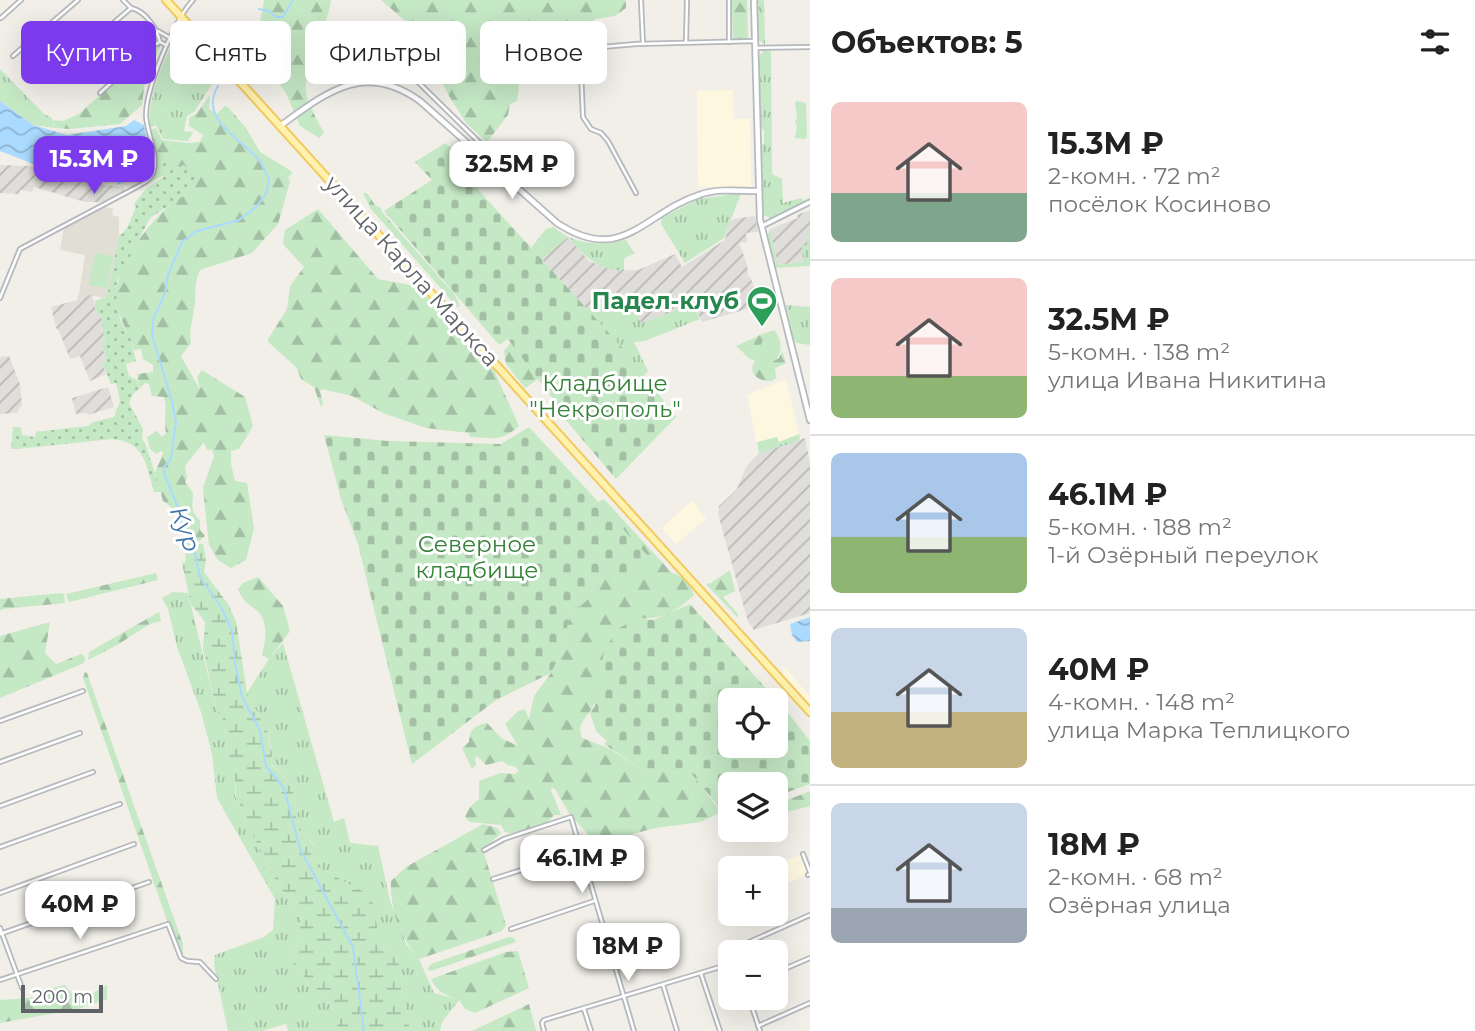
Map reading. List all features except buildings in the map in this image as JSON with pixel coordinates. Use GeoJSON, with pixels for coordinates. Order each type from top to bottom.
{"type":"FeatureCollection","features":[{"type":"Feature","properties":{"kind":"main road","name":"улица Карла Маркса"},"geometry":{"type":"LineString","coordinates":[[166,0],[810,712]]}},
{"type":"Feature","properties":{"kind":"main road"},"geometry":{"type":"LineString","coordinates":[[754,0],[760,220],[810,420]]}},
{"type":"Feature","properties":{"kind":"main road"},"geometry":{"type":"LineString","coordinates":[[281,126],[331,91],[360,82],[382,83],[397,88],[420,102],[557,223],[569,231],[593,239],[617,238],[635,232],[700,194],[759,191]]}},
{"type":"Feature","properties":{"kind":"street"},"geometry":{"type":"LineString","coordinates":[[1,18],[21,0]]}},
{"type":"Feature","properties":{"kind":"street"},"geometry":{"type":"LineString","coordinates":[[13,56],[78,0]]}},
{"type":"Feature","properties":{"kind":"street"},"geometry":{"type":"LineString","coordinates":[[0,298],[20,249],[135,188],[149,179],[155,169],[146,114],[153,83],[170,38],[158,32],[137,9],[131,8],[124,0]]}},
{"type":"Feature","properties":{"kind":"street"},"geometry":{"type":"LineString","coordinates":[[180,21],[193,0]]}},
{"type":"Feature","properties":{"kind":"street"},"geometry":{"type":"LineString","coordinates":[[641,0],[643,44]]}},
{"type":"Feature","properties":{"kind":"street"},"geometry":{"type":"LineString","coordinates":[[686,43],[687,0]]}},
{"type":"Feature","properties":{"kind":"street"},"geometry":{"type":"LineString","coordinates":[[729,0],[729,42]]}},
{"type":"Feature","properties":{"kind":"street"},"geometry":{"type":"LineString","coordinates":[[116,21],[131,8]]}},
{"type":"Feature","properties":{"kind":"street"},"geometry":{"type":"LineString","coordinates":[[158,32],[160,42]]}},
{"type":"Feature","properties":{"kind":"street"},"geometry":{"type":"LineString","coordinates":[[636,193],[608,141],[601,133],[591,129],[583,117],[580,49],[643,44],[755,41]]}},
{"type":"Feature","properties":{"kind":"street"},"geometry":{"type":"LineString","coordinates":[[160,42],[166,45]]}},
{"type":"Feature","properties":{"kind":"street"},"geometry":{"type":"LineString","coordinates":[[100,93],[160,42]]}},
{"type":"Feature","properties":{"kind":"street"},"geometry":{"type":"LineString","coordinates":[[755,48],[810,47]]}},
{"type":"Feature","properties":{"kind":"street"},"geometry":{"type":"LineString","coordinates":[[420,84],[480,144],[508,167],[502,175]]}},
{"type":"Feature","properties":{"kind":"street"},"geometry":{"type":"LineString","coordinates":[[761,226],[810,202]]}},
{"type":"Feature","properties":{"kind":"street"},"geometry":{"type":"LineString","coordinates":[[0,721],[83,691]]}},
{"type":"Feature","properties":{"kind":"street"},"geometry":{"type":"LineString","coordinates":[[0,762],[80,733]]}},
{"type":"Feature","properties":{"kind":"street"},"geometry":{"type":"LineString","coordinates":[[0,806],[93,772]]}},
{"type":"Feature","properties":{"kind":"street"},"geometry":{"type":"LineString","coordinates":[[0,848],[120,804]]}},
{"type":"Feature","properties":{"kind":"street"},"geometry":{"type":"LineString","coordinates":[[484,850],[504,839],[571,817],[634,1031]]}},
{"type":"Feature","properties":{"kind":"street"},"geometry":{"type":"LineString","coordinates":[[0,893],[134,844]]}},
{"type":"Feature","properties":{"kind":"street"},"geometry":{"type":"LineString","coordinates":[[493,879],[581,851]]}},
{"type":"Feature","properties":{"kind":"street"},"geometry":{"type":"LineString","coordinates":[[803,853],[809,874]]}},
{"type":"Feature","properties":{"kind":"street"},"geometry":{"type":"LineString","coordinates":[[1,934],[149,882]]}},
{"type":"Feature","properties":{"kind":"street"},"geometry":{"type":"LineString","coordinates":[[511,929],[596,901]]}},
{"type":"Feature","properties":{"kind":"street"},"geometry":{"type":"LineString","coordinates":[[754,940],[810,915]]}},
{"type":"Feature","properties":{"kind":"street"},"geometry":{"type":"LineString","coordinates":[[0,980],[168,924],[181,958],[200,962],[216,979]]}},
{"type":"Feature","properties":{"kind":"street"},"geometry":{"type":"LineString","coordinates":[[0,928],[22,988]]}},
{"type":"Feature","properties":{"kind":"street"},"geometry":{"type":"LineString","coordinates":[[788,967],[810,958]]}},
{"type":"Feature","properties":{"kind":"street"},"geometry":{"type":"LineString","coordinates":[[544,1031],[544,1020],[718,968]]}},
{"type":"Feature","properties":{"kind":"street"},"geometry":{"type":"LineString","coordinates":[[701,974],[720,1031]]}},
{"type":"Feature","properties":{"kind":"street"},"geometry":{"type":"LineString","coordinates":[[663,985],[677,1031]]}},
{"type":"Feature","properties":{"kind":"street"},"geometry":{"type":"LineString","coordinates":[[758,1026],[810,1003]]}},
{"type":"Feature","properties":{"kind":"street"},"geometry":{"type":"LineString","coordinates":[[584,1009],[591,1031]]}},
{"type":"Feature","properties":{"kind":"street"},"geometry":{"type":"LineString","coordinates":[[753,1010],[760,1031]]}},
{"type":"Feature","properties":{"kind":"shaded area"},"geometry":{"type":"Polygon","coordinates":[[[733,90],[734,119],[750,119],[751,187],[698,187],[697,91],[733,90]]]}},
{"type":"Feature","properties":{"kind":"shaded area"},"geometry":{"type":"Polygon","coordinates":[[[0,165],[29,166],[89,183],[124,187],[124,191],[103,202],[85,202],[34,187],[32,192],[20,190],[19,194],[0,193],[0,165]]]}},
{"type":"Feature","properties":{"kind":"shaded area"},"geometry":{"type":"Polygon","coordinates":[[[103,207],[113,208],[112,215],[119,217],[119,236],[107,298],[79,294],[85,255],[60,250],[64,227],[103,207]]]}},
{"type":"Feature","properties":{"kind":"shaded area"},"geometry":{"type":"Polygon","coordinates":[[[810,210],[808,246],[802,246],[803,262],[778,265],[770,229],[810,210]]]}},
{"type":"Feature","properties":{"kind":"shaded area"},"geometry":{"type":"Polygon","coordinates":[[[755,216],[758,232],[746,233],[747,242],[739,243],[747,264],[748,277],[750,276],[760,305],[702,322],[694,304],[641,323],[626,295],[586,309],[542,259],[568,237],[589,261],[615,271],[638,270],[675,254],[682,267],[725,240],[729,223],[734,219],[755,216]]]}},
{"type":"Feature","properties":{"kind":"shaded area"},"geometry":{"type":"Polygon","coordinates":[[[79,294],[92,295],[97,314],[101,314],[103,327],[105,345],[102,347],[107,361],[102,363],[106,374],[90,381],[80,356],[70,359],[56,328],[51,307],[77,300],[79,294]]]}},
{"type":"Feature","properties":{"kind":"shaded area"},"geometry":{"type":"Polygon","coordinates":[[[9,356],[20,384],[22,405],[17,413],[0,414],[0,357],[9,356]]]}},
{"type":"Feature","properties":{"kind":"shaded area"},"geometry":{"type":"Polygon","coordinates":[[[786,379],[800,439],[759,453],[747,395],[786,379]]]}},
{"type":"Feature","properties":{"kind":"shaded area"},"geometry":{"type":"Polygon","coordinates":[[[108,387],[114,407],[88,415],[76,414],[72,398],[108,387]]]}},
{"type":"Feature","properties":{"kind":"shaded area"},"geometry":{"type":"Polygon","coordinates":[[[805,438],[810,463],[810,613],[754,630],[748,622],[718,514],[719,506],[737,489],[746,467],[759,453],[805,438]]]}},
{"type":"Feature","properties":{"kind":"shaded area"},"geometry":{"type":"Polygon","coordinates":[[[692,500],[706,519],[676,544],[662,528],[692,500]]]}},
{"type":"Feature","properties":{"kind":"shaded area"},"geometry":{"type":"Polygon","coordinates":[[[783,665],[810,696],[810,703],[806,706],[783,680],[783,665]]]}},
{"type":"Feature","properties":{"kind":"shaded area"},"geometry":{"type":"Polygon","coordinates":[[[803,854],[810,874],[788,883],[788,860],[803,854]]]}},
{"type":"Feature","properties":{"kind":"green space"},"geometry":{"type":"Polygon","coordinates":[[[264,0],[331,0],[325,21],[305,21],[305,84],[309,102],[324,133],[319,138],[300,126],[279,84],[291,84],[291,21],[260,21],[264,0]]]}},
{"type":"Feature","properties":{"kind":"green space"},"geometry":{"type":"Polygon","coordinates":[[[381,0],[626,0],[626,8],[615,16],[594,21],[480,21],[480,84],[519,84],[519,87],[517,101],[510,104],[508,115],[487,142],[467,124],[449,96],[452,84],[466,84],[466,21],[407,21],[381,0]]]}},
{"type":"Feature","properties":{"kind":"green space"},"geometry":{"type":"Polygon","coordinates":[[[732,0],[747,0],[748,41],[733,41],[732,0]]]}},
{"type":"Feature","properties":{"kind":"green space"},"geometry":{"type":"Polygon","coordinates":[[[756,0],[764,0],[765,45],[757,38],[756,0]]]}},
{"type":"Feature","properties":{"kind":"green space"},"geometry":{"type":"Polygon","coordinates":[[[158,42],[160,46],[156,57],[158,42]]]}},
{"type":"Feature","properties":{"kind":"green space"},"geometry":{"type":"Polygon","coordinates":[[[170,50],[170,84],[212,84],[194,112],[187,116],[184,131],[193,132],[188,141],[163,139],[156,125],[150,128],[151,103],[170,50]]]}},
{"type":"Feature","properties":{"kind":"green space"},"geometry":{"type":"Polygon","coordinates":[[[764,50],[771,51],[772,174],[782,179],[783,203],[801,198],[805,201],[771,218],[764,215],[762,204],[760,145],[764,144],[764,130],[760,127],[758,58],[764,50]]]}},
{"type":"Feature","properties":{"kind":"green space"},"geometry":{"type":"Polygon","coordinates":[[[0,69],[44,114],[52,118],[54,128],[33,125],[0,101],[0,69]]]}},
{"type":"Feature","properties":{"kind":"green space"},"geometry":{"type":"Polygon","coordinates":[[[112,84],[145,84],[142,105],[120,124],[54,128],[53,120],[63,121],[79,114],[112,84]]]}},
{"type":"Feature","properties":{"kind":"green space"},"geometry":{"type":"Polygon","coordinates":[[[443,84],[452,84],[449,96],[443,84]]]}},
{"type":"Feature","properties":{"kind":"green space"},"geometry":{"type":"Polygon","coordinates":[[[210,95],[209,109],[217,114],[225,106],[228,107],[246,128],[260,152],[292,174],[288,177],[290,182],[278,224],[252,253],[200,270],[196,285],[191,343],[181,356],[200,390],[197,377],[202,370],[245,397],[253,426],[239,449],[231,451],[235,481],[247,483],[254,528],[246,560],[231,568],[218,560],[209,545],[203,488],[214,456],[212,449],[207,450],[204,442],[185,466],[185,482],[193,493],[193,510],[200,520],[200,530],[205,536],[197,543],[183,529],[172,508],[163,501],[155,473],[163,453],[161,451],[156,454],[150,449],[147,437],[157,431],[162,437],[166,433],[164,397],[152,396],[149,384],[145,383],[139,389],[137,374],[153,372],[153,365],[143,359],[141,349],[134,350],[120,317],[116,294],[123,268],[140,238],[163,211],[185,195],[173,186],[166,174],[151,182],[157,164],[151,130],[156,128],[162,140],[200,142],[203,135],[189,126],[189,118],[197,113],[210,95]]]}},
{"type":"Feature","properties":{"kind":"green space"},"geometry":{"type":"Polygon","coordinates":[[[797,101],[806,103],[805,139],[795,138],[797,101]]]}},
{"type":"Feature","properties":{"kind":"green space","name":"Кладбище \"Некрополь\""},"geometry":{"type":"Polygon","coordinates":[[[445,143],[473,166],[479,180],[472,180],[472,183],[628,354],[676,417],[616,479],[553,405],[556,403],[508,339],[499,345],[384,211],[432,180],[415,162],[445,143]]]}},
{"type":"Feature","properties":{"kind":"green space"},"geometry":{"type":"Polygon","coordinates":[[[169,157],[179,167],[184,165],[198,178],[191,191],[150,218],[117,281],[116,295],[120,320],[130,337],[136,361],[126,364],[129,376],[137,380],[139,389],[129,403],[143,429],[142,439],[161,492],[154,492],[142,456],[138,450],[123,441],[112,439],[11,449],[13,427],[21,427],[22,435],[35,437],[36,432],[88,426],[93,422],[114,417],[120,401],[116,383],[111,384],[102,363],[107,361],[102,346],[105,345],[101,314],[97,315],[95,301],[107,297],[119,236],[129,223],[136,206],[134,204],[146,189],[163,177],[163,158],[169,157]]]}},
{"type":"Feature","properties":{"kind":"green space"},"geometry":{"type":"Polygon","coordinates":[[[363,193],[367,193],[375,205],[381,208],[455,295],[460,306],[457,307],[371,209],[363,193]]]}},
{"type":"Feature","properties":{"kind":"green space"},"geometry":{"type":"Polygon","coordinates":[[[741,193],[724,238],[685,263],[661,224],[662,218],[698,199],[741,193]]]}},
{"type":"Feature","properties":{"kind":"green space"},"geometry":{"type":"Polygon","coordinates":[[[318,209],[378,279],[416,286],[460,330],[493,368],[519,426],[502,437],[470,437],[469,433],[426,428],[383,413],[352,396],[322,389],[321,407],[314,387],[301,379],[297,368],[267,341],[287,309],[290,286],[304,267],[283,244],[285,230],[318,209]]]}},
{"type":"Feature","properties":{"kind":"green space"},"geometry":{"type":"Polygon","coordinates":[[[553,227],[568,237],[542,259],[531,248],[546,229],[553,227]]]}},
{"type":"Feature","properties":{"kind":"green space"},"geometry":{"type":"Polygon","coordinates":[[[770,229],[778,265],[803,262],[802,246],[808,245],[807,234],[810,233],[810,266],[774,268],[767,238],[770,229]]]}},
{"type":"Feature","properties":{"kind":"green space"},"geometry":{"type":"Polygon","coordinates":[[[568,237],[597,243],[626,240],[634,253],[624,259],[624,271],[614,270],[592,261],[568,237]]]}},
{"type":"Feature","properties":{"kind":"green space"},"geometry":{"type":"Polygon","coordinates":[[[95,253],[113,256],[107,288],[89,285],[95,253]]]}},
{"type":"Feature","properties":{"kind":"green space"},"geometry":{"type":"Polygon","coordinates":[[[626,295],[641,323],[694,304],[700,319],[645,341],[634,342],[648,371],[644,375],[586,309],[626,295]]]}},
{"type":"Feature","properties":{"kind":"green space"},"geometry":{"type":"Polygon","coordinates":[[[786,305],[810,307],[810,345],[796,343],[786,305]]]}},
{"type":"Feature","properties":{"kind":"green space"},"geometry":{"type":"Polygon","coordinates":[[[774,330],[781,347],[773,363],[761,345],[763,340],[760,335],[774,330]]]}},
{"type":"Feature","properties":{"kind":"green space"},"geometry":{"type":"Polygon","coordinates":[[[760,335],[763,340],[761,345],[767,349],[772,362],[779,358],[782,351],[786,363],[775,368],[776,378],[772,381],[756,376],[752,369],[755,360],[750,359],[736,346],[760,335]]]}},
{"type":"Feature","properties":{"kind":"green space"},"geometry":{"type":"Polygon","coordinates":[[[511,342],[538,379],[525,388],[506,364],[504,351],[511,342]]]}},
{"type":"Feature","properties":{"kind":"green space","name":"Северное кладбище"},"geometry":{"type":"Polygon","coordinates":[[[529,427],[649,557],[641,571],[598,580],[587,600],[569,620],[561,652],[551,673],[496,700],[412,764],[358,544],[341,499],[324,435],[388,441],[501,444],[529,427]]]}},
{"type":"Feature","properties":{"kind":"green space"},"geometry":{"type":"Polygon","coordinates":[[[799,434],[800,439],[795,442],[759,453],[757,442],[777,437],[779,442],[799,434]]]}},
{"type":"Feature","properties":{"kind":"green space"},"geometry":{"type":"Polygon","coordinates":[[[604,499],[672,573],[686,581],[694,595],[669,613],[654,618],[639,618],[605,646],[600,690],[581,724],[582,738],[610,749],[646,772],[687,767],[718,808],[718,814],[701,822],[655,828],[604,842],[594,841],[569,813],[552,788],[561,815],[554,815],[546,824],[509,833],[505,832],[501,825],[470,822],[465,817],[469,808],[479,799],[479,781],[501,773],[515,774],[519,771],[502,761],[486,765],[477,756],[476,765],[472,769],[462,748],[469,742],[471,731],[487,723],[501,738],[518,746],[505,724],[518,711],[525,709],[529,719],[534,696],[551,673],[561,652],[569,620],[587,600],[598,580],[618,575],[610,515],[598,502],[604,499]]]}},
{"type":"Feature","properties":{"kind":"green space"},"geometry":{"type":"Polygon","coordinates":[[[184,543],[203,544],[206,559],[204,572],[228,604],[236,621],[247,693],[257,712],[265,720],[272,754],[271,764],[292,786],[301,830],[315,847],[310,851],[316,866],[371,896],[383,948],[391,950],[401,968],[410,1031],[335,1031],[340,1019],[324,996],[311,989],[299,967],[294,965],[290,958],[301,919],[271,872],[236,797],[235,778],[228,772],[225,723],[216,708],[203,649],[205,622],[191,604],[182,563],[186,561],[184,543]]]}},
{"type":"Feature","properties":{"kind":"green space"},"geometry":{"type":"Polygon","coordinates":[[[730,570],[735,591],[723,597],[738,614],[738,618],[706,584],[730,570]]]}},
{"type":"Feature","properties":{"kind":"green space"},"geometry":{"type":"Polygon","coordinates":[[[156,573],[158,580],[69,602],[66,594],[156,573]]]}},
{"type":"Feature","properties":{"kind":"green space"},"geometry":{"type":"Polygon","coordinates":[[[258,577],[283,606],[290,631],[269,659],[262,655],[265,635],[263,619],[238,589],[243,583],[258,577]]]}},
{"type":"Feature","properties":{"kind":"green space"},"geometry":{"type":"Polygon","coordinates":[[[173,592],[188,593],[216,708],[225,723],[227,758],[235,778],[235,796],[271,872],[301,919],[290,958],[299,967],[311,989],[324,996],[340,1019],[335,1031],[288,1031],[286,1024],[262,1031],[228,1031],[214,965],[215,955],[264,937],[273,930],[275,899],[217,798],[212,754],[201,712],[177,647],[168,609],[162,598],[173,592]]]}},
{"type":"Feature","properties":{"kind":"green space"},"geometry":{"type":"Polygon","coordinates":[[[64,594],[65,603],[0,611],[0,599],[64,594]]]}},
{"type":"Feature","properties":{"kind":"green space"},"geometry":{"type":"Polygon","coordinates":[[[690,604],[766,688],[718,688],[718,758],[788,758],[788,713],[810,741],[810,784],[788,792],[788,772],[718,772],[718,806],[687,768],[646,772],[604,744],[607,741],[596,731],[590,713],[595,706],[605,646],[617,634],[619,628],[639,618],[653,620],[690,604]]]}},
{"type":"Feature","properties":{"kind":"green space"},"geometry":{"type":"Polygon","coordinates":[[[159,612],[161,621],[150,624],[88,660],[89,652],[159,612]]]}},
{"type":"Feature","properties":{"kind":"green space"},"geometry":{"type":"Polygon","coordinates":[[[50,622],[45,653],[56,664],[81,654],[85,657],[84,663],[0,698],[0,636],[50,622]]]}},
{"type":"Feature","properties":{"kind":"green space"},"geometry":{"type":"Polygon","coordinates":[[[283,643],[334,822],[344,818],[350,843],[378,846],[390,901],[406,944],[419,959],[434,993],[459,1000],[442,1022],[440,1031],[410,1031],[401,968],[391,950],[383,948],[375,930],[374,907],[316,866],[310,851],[315,846],[301,830],[292,786],[271,763],[268,735],[247,693],[283,643]]]}},
{"type":"Feature","properties":{"kind":"green space"},"geometry":{"type":"Polygon","coordinates":[[[85,672],[183,944],[183,957],[165,915],[83,678],[85,672]]]}},
{"type":"Feature","properties":{"kind":"green space"},"geometry":{"type":"Polygon","coordinates":[[[810,791],[810,806],[788,812],[788,800],[810,791]]]}},
{"type":"Feature","properties":{"kind":"green space"},"geometry":{"type":"Polygon","coordinates":[[[483,824],[497,828],[501,833],[483,850],[506,925],[502,931],[419,959],[406,942],[398,923],[392,902],[391,881],[406,867],[483,824]]]}},
{"type":"Feature","properties":{"kind":"green space"},"geometry":{"type":"Polygon","coordinates":[[[509,937],[516,942],[431,971],[427,969],[431,964],[509,937]]]}},
{"type":"Feature","properties":{"kind":"green space"},"geometry":{"type":"Polygon","coordinates":[[[518,951],[529,988],[475,1013],[465,1009],[459,1000],[442,993],[431,979],[506,952],[518,951]]]}},
{"type":"Feature","properties":{"kind":"green space"},"geometry":{"type":"Polygon","coordinates":[[[65,985],[73,995],[93,993],[107,985],[107,999],[78,1009],[0,1023],[0,1000],[43,997],[48,989],[65,985]]]}},
{"type":"Feature","properties":{"kind":"green space"},"geometry":{"type":"Polygon","coordinates":[[[529,1004],[536,1031],[472,1031],[529,1004]]]}},
{"type":"Feature","properties":{"kind":"water"},"geometry":{"type":"Polygon","coordinates":[[[0,101],[33,125],[67,135],[126,126],[134,120],[144,125],[151,168],[132,182],[117,185],[119,177],[115,174],[64,172],[44,168],[0,151],[0,101]]]}},
{"type":"Feature","properties":{"kind":"water"},"geometry":{"type":"Polygon","coordinates":[[[810,617],[810,641],[797,642],[792,635],[790,624],[810,617]]]}},
{"type":"Feature","properties":{"kind":"waterway","name":"Кур"},"geometry":{"type":"LineString","coordinates":[[259,9],[269,11],[276,17],[283,17],[293,0]]}},
{"type":"Feature","properties":{"kind":"waterway","name":"Кур"},"geometry":{"type":"LineString","coordinates":[[218,86],[213,98],[213,109],[217,118],[224,128],[259,160],[269,180],[266,194],[257,206],[239,220],[197,231],[182,242],[168,275],[165,293],[153,320],[152,335],[176,422],[171,459],[164,467],[165,476],[193,544],[200,577],[221,607],[232,631],[242,697],[260,730],[266,766],[284,788],[300,849],[353,947],[364,1031]]}},
{"type":"Feature","properties":{"kind":"place","name":"Падел-клуб"},"geometry":{"type":"Point","coordinates":[762,328]}}]}
